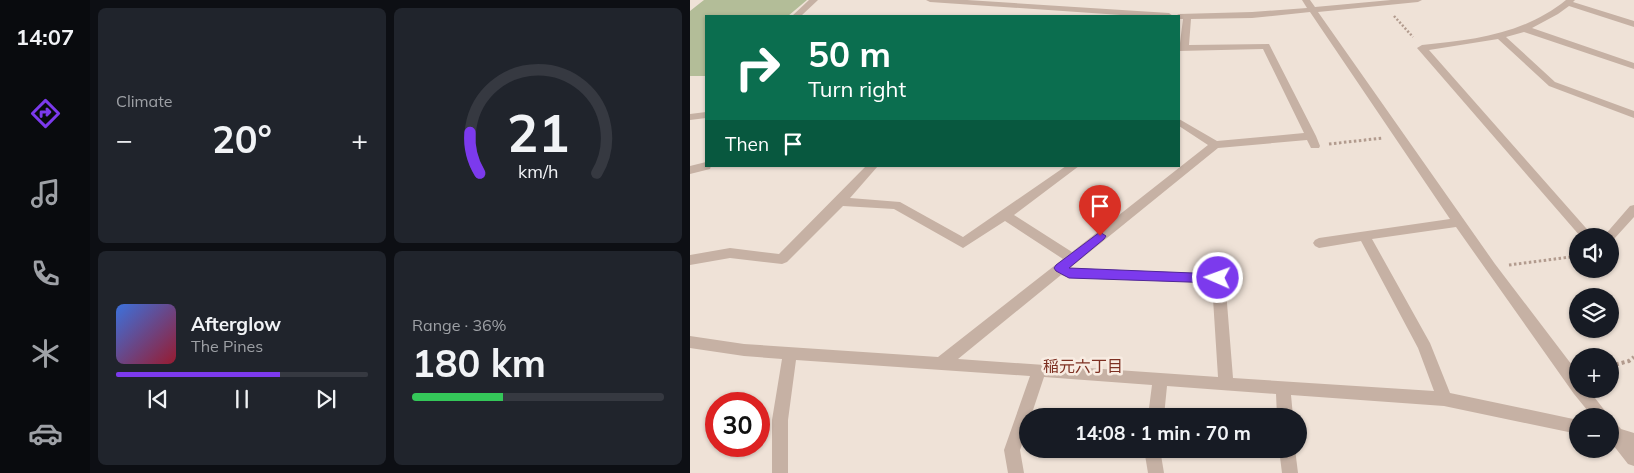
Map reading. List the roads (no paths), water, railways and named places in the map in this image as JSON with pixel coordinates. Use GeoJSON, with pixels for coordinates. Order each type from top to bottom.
{"type":"FeatureCollection","features":[{"type":"Feature","properties":{"kind":"street"},"geometry":{"type":"LineString","coordinates":[[797,15],[814,0]]}},
{"type":"Feature","properties":{"kind":"street"},"geometry":{"type":"LineString","coordinates":[[930,0],[1018,3],[1157,15]]}},
{"type":"Feature","properties":{"kind":"street"},"geometry":{"type":"LineString","coordinates":[[1180,123],[1215,145],[1313,141],[1266,46],[1181,48],[1183,17],[1215,17],[1310,5],[1384,4],[1418,0]]}},
{"type":"Feature","properties":{"kind":"street"},"geometry":{"type":"LineString","coordinates":[[1580,228],[1422,48],[1467,43],[1500,36],[1525,28],[1550,16],[1569,2],[1634,24]]}},
{"type":"Feature","properties":{"kind":"street"},"geometry":{"type":"LineString","coordinates":[[1310,5],[1458,222],[1569,376]]}},
{"type":"Feature","properties":{"kind":"street"},"geometry":{"type":"LineString","coordinates":[[1525,28],[1634,66]]}},
{"type":"Feature","properties":{"kind":"street"},"geometry":{"type":"LineString","coordinates":[[1500,36],[1552,84],[1634,115]]}},
{"type":"Feature","properties":{"kind":"street"},"geometry":{"type":"LineString","coordinates":[[690,117],[705,115]]}},
{"type":"Feature","properties":{"kind":"street"},"geometry":{"type":"LineString","coordinates":[[942,363],[1215,145]]}},
{"type":"Feature","properties":{"kind":"street"},"geometry":{"type":"LineString","coordinates":[[690,170],[705,166]]}},
{"type":"Feature","properties":{"kind":"street"},"geometry":{"type":"LineString","coordinates":[[690,260],[730,253],[782,259],[840,202],[872,167]]}},
{"type":"Feature","properties":{"kind":"street"},"geometry":{"type":"LineString","coordinates":[[840,202],[896,205],[963,243],[1073,167]]}},
{"type":"Feature","properties":{"kind":"street"},"geometry":{"type":"LineString","coordinates":[[1617,228],[1634,209]]}},
{"type":"Feature","properties":{"kind":"street"},"geometry":{"type":"LineString","coordinates":[[1005,215],[1072,259]]}},
{"type":"Feature","properties":{"kind":"street"},"geometry":{"type":"LineString","coordinates":[[1319,243],[1458,222]]}},
{"type":"Feature","properties":{"kind":"street"},"geometry":{"type":"LineString","coordinates":[[1364,236],[1425,347],[1444,399]]}},
{"type":"Feature","properties":{"kind":"street"},"geometry":{"type":"LineString","coordinates":[[1060,268],[1069,274],[1218,278],[1226,383]]}},
{"type":"Feature","properties":{"kind":"street"},"geometry":{"type":"LineString","coordinates":[[690,342],[744,350],[1444,399],[1569,425]]}},
{"type":"Feature","properties":{"kind":"street"},"geometry":{"type":"LineString","coordinates":[[780,473],[780,420],[790,353]]}},
{"type":"Feature","properties":{"kind":"street"},"geometry":{"type":"LineString","coordinates":[[1016,473],[1012,450],[1039,371]]}},
{"type":"Feature","properties":{"kind":"street"},"geometry":{"type":"LineString","coordinates":[[1157,408],[1160,379]]}},
{"type":"Feature","properties":{"kind":"street"},"geometry":{"type":"LineString","coordinates":[[1283,389],[1284,408]]}},
{"type":"Feature","properties":{"kind":"street"},"geometry":{"type":"LineString","coordinates":[[1586,398],[1594,408]]}},
{"type":"Feature","properties":{"kind":"street"},"geometry":{"type":"LineString","coordinates":[[1619,435],[1634,441]]}},
{"type":"Feature","properties":{"kind":"street"},"geometry":{"type":"LineString","coordinates":[[1619,440],[1634,458]]}},
{"type":"Feature","properties":{"kind":"street"},"geometry":{"type":"LineString","coordinates":[[1154,458],[1156,473]]}},
{"type":"Feature","properties":{"kind":"street"},"geometry":{"type":"LineString","coordinates":[[1288,458],[1290,473]]}},
{"type":"Feature","properties":{"kind":"district","name":"稲元六丁目"},"geometry":{"type":"Point","coordinates":[1083,366]}}]}
